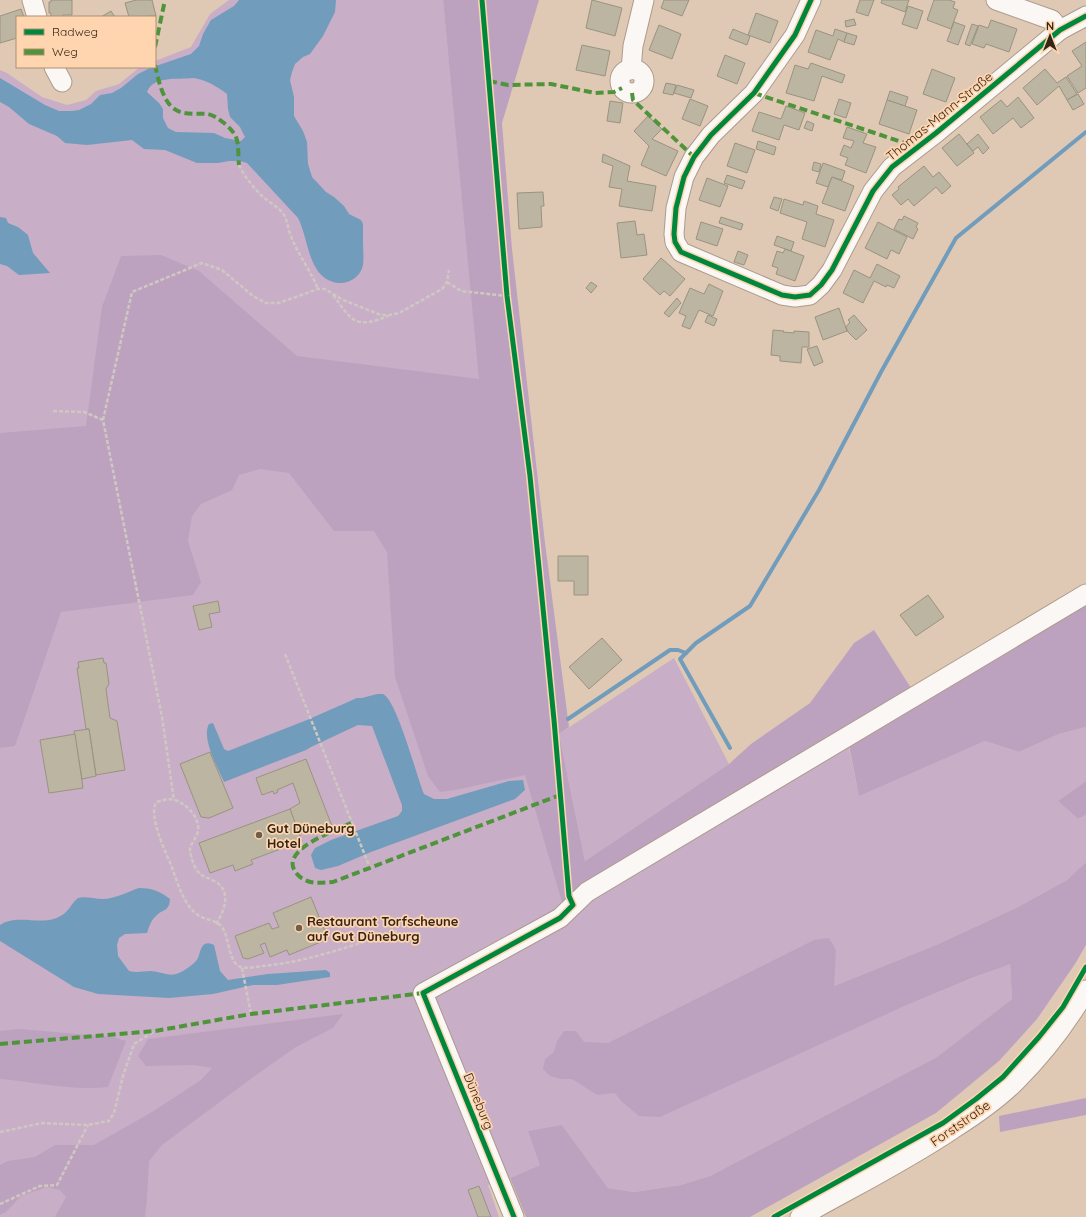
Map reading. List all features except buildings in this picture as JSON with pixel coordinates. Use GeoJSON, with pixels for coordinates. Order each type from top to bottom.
{"type":"FeatureCollection","features":[{"type":"Feature","properties":{"kind":"street"},"geometry":{"type":"LineString","coordinates":[[32,0],[37,16]]}},
{"type":"Feature","properties":{"kind":"street"},"geometry":{"type":"LineString","coordinates":[[631,70],[633,46],[644,0]]}},
{"type":"Feature","properties":{"kind":"street","name":"Thomas-Mann-Straße"},"geometry":{"type":"LineString","coordinates":[[811,0],[795,35],[754,93],[710,135],[694,157],[684,177],[676,208],[674,224],[675,242],[682,252],[782,295],[795,297],[810,295],[821,285],[832,270],[873,191],[892,167],[936,133],[1060,30],[1086,16]]}},
{"type":"Feature","properties":{"kind":"street"},"geometry":{"type":"LineString","coordinates":[[996,0],[1052,20],[1060,30]]}},
{"type":"Feature","properties":{"kind":"street","name":"Düneburg"},"geometry":{"type":"LineString","coordinates":[[514,1217],[423,993],[560,918],[587,892],[1086,594]]}},
{"type":"Feature","properties":{"kind":"street","name":"Forststraße"},"geometry":{"type":"LineString","coordinates":[[800,1217],[903,1160],[976,1114],[1015,1082],[1039,1055],[1074,1010],[1086,990]]}},
{"type":"Feature","properties":{"kind":"path"},"geometry":{"type":"LineString","coordinates":[[239,165],[243,173],[261,195],[281,211],[287,220],[291,236],[318,289]]}},
{"type":"Feature","properties":{"kind":"path"},"geometry":{"type":"LineString","coordinates":[[174,800],[162,717],[103,420],[132,292],[202,263],[222,270],[253,296],[266,303],[279,303],[318,289],[325,289],[343,300],[381,315],[390,316]]}},
{"type":"Feature","properties":{"kind":"path"},"geometry":{"type":"LineString","coordinates":[[331,293],[349,317],[358,322],[369,322],[399,313],[442,289],[447,282],[449,270]]}},
{"type":"Feature","properties":{"kind":"path"},"geometry":{"type":"LineString","coordinates":[[447,282],[461,291],[507,296]]}},
{"type":"Feature","properties":{"kind":"path"},"geometry":{"type":"LineString","coordinates":[[53,411],[84,412],[103,420]]}},
{"type":"Feature","properties":{"kind":"path"},"geometry":{"type":"LineString","coordinates":[[285,654],[320,746],[370,868]]}},
{"type":"Feature","properties":{"kind":"path"},"geometry":{"type":"LineString","coordinates":[[216,924],[224,910],[226,898],[220,886],[215,881],[201,875],[196,868],[190,848],[198,832],[196,820],[188,808],[183,804],[174,800],[165,799],[157,802],[154,808],[154,817],[159,835],[183,896],[189,906],[202,918],[216,924],[220,925],[223,929],[234,962],[237,966],[242,968],[269,966],[294,961],[336,951],[396,931]]}},
{"type":"Feature","properties":{"kind":"path"},"geometry":{"type":"LineString","coordinates":[[242,968],[251,1014]]}},
{"type":"Feature","properties":{"kind":"path"},"geometry":{"type":"LineString","coordinates":[[0,1132],[42,1123],[88,1125],[108,1121],[114,1114],[123,1076],[134,1044],[155,1031]]}},
{"type":"Feature","properties":{"kind":"path"},"geometry":{"type":"LineString","coordinates":[[0,1204],[40,1186],[57,1185],[88,1125]]}},
{"type":"Feature","properties":{"kind":"shaded area"},"geometry":{"type":"Polygon","coordinates":[[[229,0],[443,0],[480,380],[564,908],[847,740],[859,795],[985,741],[1019,752],[1059,734],[1086,727],[1086,781],[1058,801],[1078,819],[1086,815],[1086,862],[1067,880],[1016,908],[936,945],[834,986],[900,1008],[1010,963],[1012,999],[937,1057],[710,1176],[681,1185],[634,1192],[608,1188],[562,1125],[540,1165],[510,1178],[488,1185],[499,1217],[0,1217],[0,70],[7,73],[42,97],[67,105],[86,100],[96,91],[119,84],[139,68],[156,68],[156,61],[191,47],[210,14],[229,0]]]}},
{"type":"Feature","properties":{"kind":"shaded area"},"geometry":{"type":"Polygon","coordinates":[[[443,0],[539,0],[502,123],[512,249],[545,543],[569,727],[559,734],[585,861],[729,764],[751,744],[810,703],[854,643],[874,630],[918,699],[1086,601],[1086,727],[1059,734],[1019,752],[985,741],[859,796],[848,741],[564,909],[525,775],[440,792],[428,776],[395,677],[387,552],[374,531],[334,531],[289,473],[260,469],[239,475],[232,490],[201,504],[192,516],[188,541],[201,582],[193,595],[61,612],[15,746],[0,748],[0,433],[86,426],[102,307],[121,256],[161,255],[199,271],[297,356],[479,379],[443,0]]]}},
{"type":"Feature","properties":{"kind":"shaded area"},"geometry":{"type":"Polygon","coordinates":[[[674,658],[729,764],[585,861],[559,734],[674,658]]]}},
{"type":"Feature","properties":{"kind":"shaded area"},"geometry":{"type":"Polygon","coordinates":[[[1086,781],[1086,815],[1078,819],[1058,801],[1086,781]]]}},
{"type":"Feature","properties":{"kind":"shaded area"},"geometry":{"type":"Polygon","coordinates":[[[1086,862],[1086,945],[1075,964],[1037,1019],[999,1061],[936,1113],[750,1217],[526,1217],[510,1178],[540,1165],[528,1131],[562,1125],[608,1188],[634,1192],[681,1185],[710,1176],[937,1057],[1012,999],[1010,964],[900,1008],[660,1117],[639,1116],[621,1101],[615,1093],[597,1095],[572,1079],[561,1079],[550,1076],[543,1069],[545,1059],[554,1052],[557,1041],[564,1031],[576,1031],[584,1042],[608,1043],[814,940],[829,938],[836,950],[834,986],[936,945],[1016,908],[1067,880],[1086,862]]]}},
{"type":"Feature","properties":{"kind":"shaded area"},"geometry":{"type":"Polygon","coordinates":[[[343,1014],[333,1028],[296,1047],[162,1145],[149,1161],[145,1217],[55,1217],[66,1197],[60,1190],[47,1187],[21,1196],[6,1212],[0,1215],[0,1165],[8,1161],[35,1157],[55,1145],[94,1145],[152,1112],[201,1080],[212,1068],[194,1065],[146,1066],[138,1056],[148,1039],[343,1014]]]}},
{"type":"Feature","properties":{"kind":"shaded area"},"geometry":{"type":"Polygon","coordinates":[[[19,1029],[113,1037],[126,1041],[108,1087],[81,1088],[0,1079],[0,1031],[19,1029]]]}},
{"type":"Feature","properties":{"kind":"shaded area"},"geometry":{"type":"Polygon","coordinates":[[[1086,1098],[1086,1115],[1000,1132],[999,1116],[1086,1098]]]}},
{"type":"Feature","properties":{"kind":"water"},"geometry":{"type":"Polygon","coordinates":[[[239,0],[336,0],[335,12],[323,36],[310,54],[303,57],[295,64],[290,80],[294,97],[294,116],[303,131],[307,142],[308,164],[312,177],[326,192],[344,206],[349,214],[361,220],[363,224],[363,265],[360,273],[351,281],[338,283],[328,280],[320,274],[313,262],[298,218],[247,163],[240,161],[229,161],[218,163],[197,163],[165,150],[144,149],[132,140],[87,145],[65,143],[57,136],[29,124],[9,107],[0,102],[0,78],[45,105],[59,111],[79,110],[91,104],[100,95],[112,93],[121,88],[138,74],[150,68],[156,68],[156,66],[191,54],[199,46],[203,34],[211,20],[234,6],[239,0]],[[193,78],[167,79],[155,83],[147,92],[163,109],[163,118],[168,128],[176,132],[214,133],[225,138],[241,141],[245,137],[240,127],[230,117],[227,94],[202,80],[193,78]]]}},
{"type":"Feature","properties":{"kind":"water"},"geometry":{"type":"Polygon","coordinates":[[[0,217],[6,218],[8,223],[18,227],[28,235],[33,253],[50,273],[19,275],[7,266],[0,264],[0,217]]]}},
{"type":"Feature","properties":{"kind":"water"},"geometry":{"type":"Polygon","coordinates":[[[383,694],[388,699],[394,710],[406,740],[424,794],[434,799],[447,799],[509,781],[523,780],[525,790],[515,799],[371,852],[338,866],[321,870],[315,868],[311,855],[315,848],[331,840],[398,816],[402,811],[402,805],[372,726],[358,725],[306,750],[224,782],[211,753],[207,737],[209,724],[213,723],[224,749],[228,751],[307,720],[357,698],[383,694]]]}},
{"type":"Feature","properties":{"kind":"water"},"geometry":{"type":"Polygon","coordinates":[[[139,888],[155,890],[170,899],[169,906],[153,920],[147,933],[125,934],[119,938],[117,945],[118,956],[129,971],[151,971],[174,975],[183,971],[194,963],[198,958],[202,947],[206,944],[210,944],[214,945],[220,971],[228,980],[268,974],[326,970],[330,973],[330,977],[277,985],[253,985],[213,994],[169,998],[98,994],[74,987],[0,941],[0,925],[8,921],[50,920],[59,917],[66,912],[78,898],[108,899],[139,888]]]}},
{"type":"Feature","properties":{"kind":"waterway"},"geometry":{"type":"LineString","coordinates":[[568,719],[670,650],[678,650],[686,653],[696,643],[750,606],[819,490],[881,372],[956,238],[1086,132]]}},
{"type":"Feature","properties":{"kind":"waterway"},"geometry":{"type":"LineString","coordinates":[[686,653],[680,659],[730,748]]}},
{"type":"Feature","properties":{"kind":"marked path"},"geometry":{"type":"LineString","coordinates":[[156,42],[165,0]]}},
{"type":"Feature","properties":{"kind":"marked path"},"geometry":{"type":"LineString","coordinates":[[156,68],[163,94],[173,108],[177,111],[190,114],[212,115],[232,130],[237,140],[239,165]]}},
{"type":"Feature","properties":{"kind":"marked path"},"geometry":{"type":"LineString","coordinates":[[489,81],[508,85],[551,84],[595,93],[614,92],[622,88]]}},
{"type":"Feature","properties":{"kind":"marked path"},"geometry":{"type":"LineString","coordinates":[[632,93],[633,100],[694,157]]}},
{"type":"Feature","properties":{"kind":"marked path"},"geometry":{"type":"LineString","coordinates":[[754,93],[917,147]]}},
{"type":"Feature","properties":{"kind":"marked path"},"geometry":{"type":"LineString","coordinates":[[351,823],[322,836],[301,850],[294,858],[293,866],[298,875],[310,882],[333,882],[560,795]]}},
{"type":"Feature","properties":{"kind":"marked path"},"geometry":{"type":"LineString","coordinates":[[0,1044],[155,1031],[251,1014],[423,993]]}},
{"type":"Feature","properties":{"kind":"cycle path"},"geometry":{"type":"LineString","coordinates":[[482,0],[507,296],[530,476],[554,720],[569,896],[573,905],[560,918],[423,993],[514,1217]]}},
{"type":"Feature","properties":{"kind":"cycle path"},"geometry":{"type":"LineString","coordinates":[[811,0],[795,35],[754,93],[711,135],[694,157],[684,177],[676,208],[674,234],[675,242],[681,252],[782,295],[795,297],[810,295],[821,285],[832,270],[873,191],[892,167],[936,133],[1060,30],[1086,16]]}},
{"type":"Feature","properties":{"kind":"cycle path"},"geometry":{"type":"LineString","coordinates":[[774,1217],[943,1123],[976,1099],[1003,1077],[1039,1037],[1063,1007],[1086,967]]}},
{"type":"Feature","properties":{"kind":"place","name":"Gut Düneburg Hotel"},"geometry":{"type":"Point","coordinates":[259,835]}},
{"type":"Feature","properties":{"kind":"place","name":"Restaurant Torfscheune auf Gut Düneburg"},"geometry":{"type":"Point","coordinates":[299,928]}}]}
